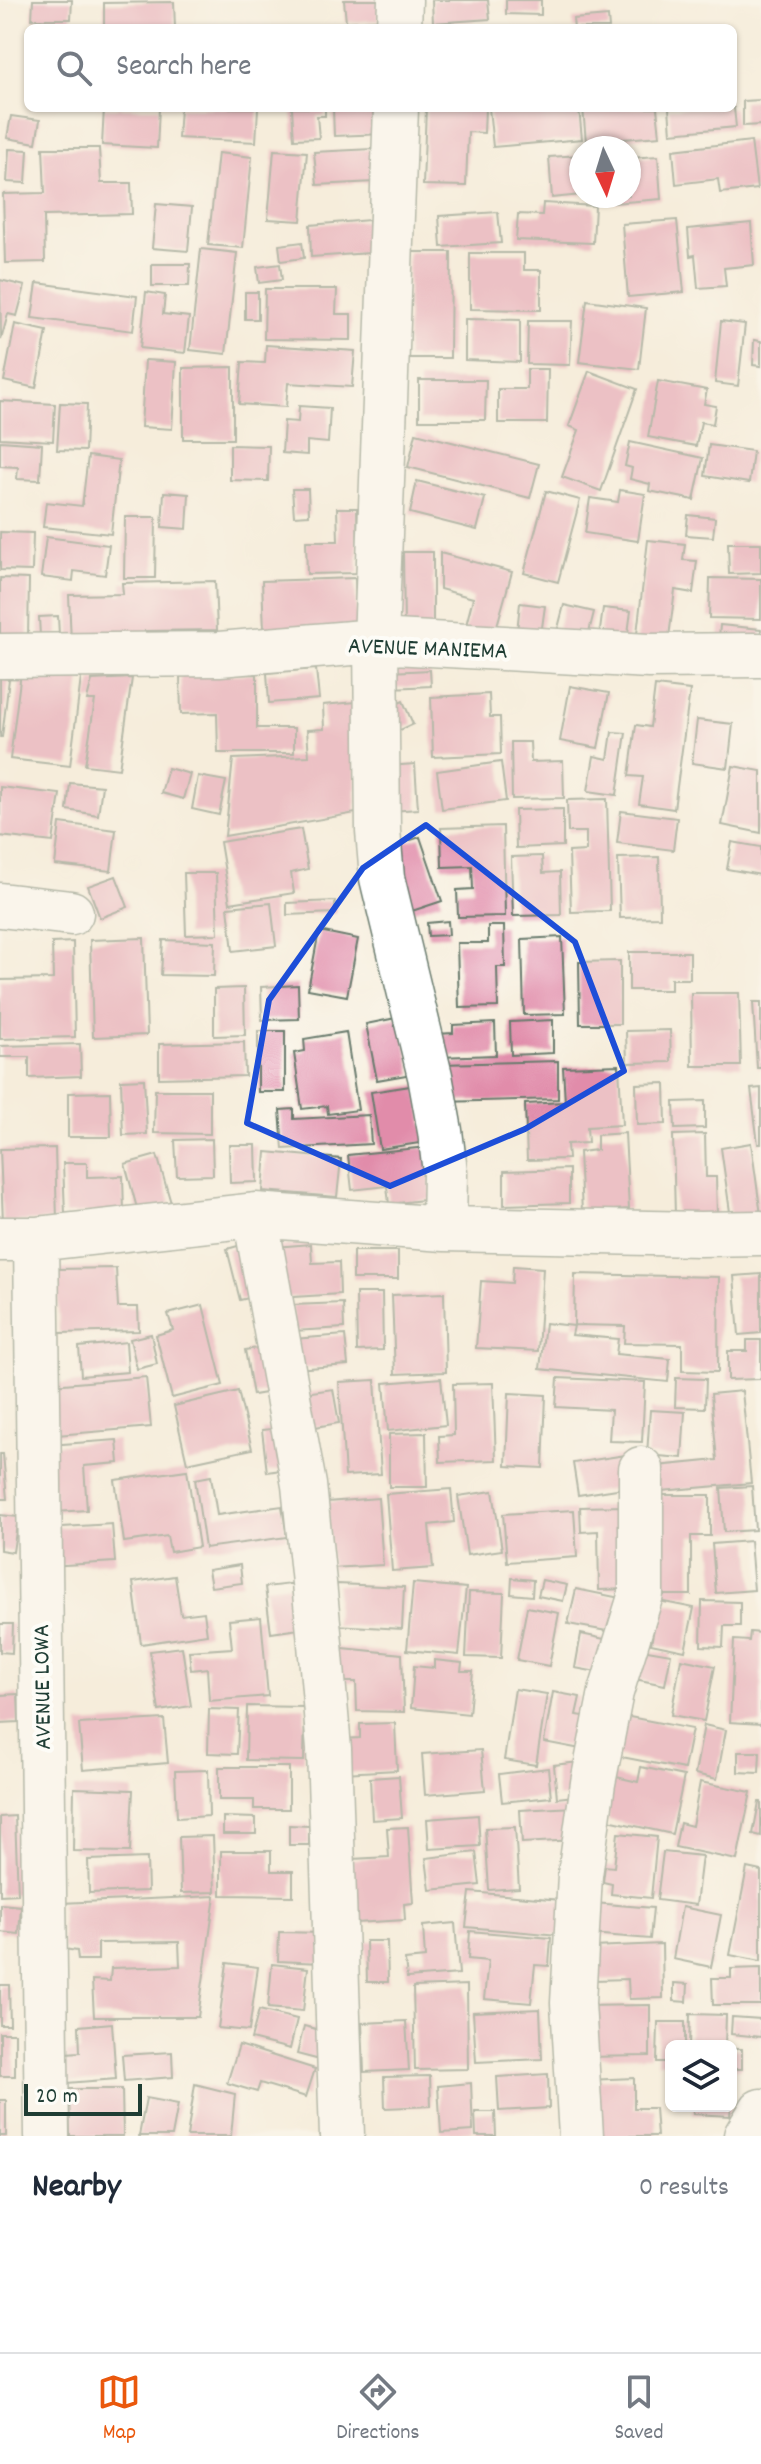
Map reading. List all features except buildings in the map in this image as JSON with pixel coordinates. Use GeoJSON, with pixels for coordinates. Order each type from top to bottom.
{"type":"FeatureCollection","features":[{"type":"Feature","properties":{"kind":"street"},"geometry":{"type":"LineString","coordinates":[[399,24],[400,0]]}},
{"type":"Feature","properties":{"kind":"street"},"geometry":{"type":"LineString","coordinates":[[396,112],[376,641],[378,831],[382,878],[435,1104],[445,1172],[444,1229]]}},
{"type":"Feature","properties":{"kind":"street","name":"AVENUE MANIEMA"},"geometry":{"type":"LineString","coordinates":[[0,656],[219,654],[376,641],[649,656],[761,655]]}},
{"type":"Feature","properties":{"kind":"street"},"geometry":{"type":"LineString","coordinates":[[0,905],[71,913]]}},
{"type":"Feature","properties":{"kind":"street"},"geometry":{"type":"LineString","coordinates":[[255,1215],[304,1485],[319,1632],[329,1749],[342,2136]]}},
{"type":"Feature","properties":{"kind":"street"},"geometry":{"type":"LineString","coordinates":[[18,1239],[255,1215],[444,1229],[761,1233]]}},
{"type":"Feature","properties":{"kind":"street","name":"AVENUE LOWA"},"geometry":{"type":"LineString","coordinates":[[18,1239],[47,2136]]}},
{"type":"Feature","properties":{"kind":"street"},"geometry":{"type":"LineString","coordinates":[[581,2136],[573,2003],[580,1875],[593,1783],[611,1692],[641,1594],[641,1469]]}},
{"type":"Feature","properties":{"kind":"street"},"geometry":{"type":"LineString","coordinates":[[746,2136],[761,2111]]}},
{"type":"Feature","properties":{"kind":"highlighted area"},"geometry":{"type":"Polygon","coordinates":[[[426,825],[575,942],[624,1071],[525,1129],[390,1186],[247,1123],[269,1000],[363,868],[426,825]]]}}]}
